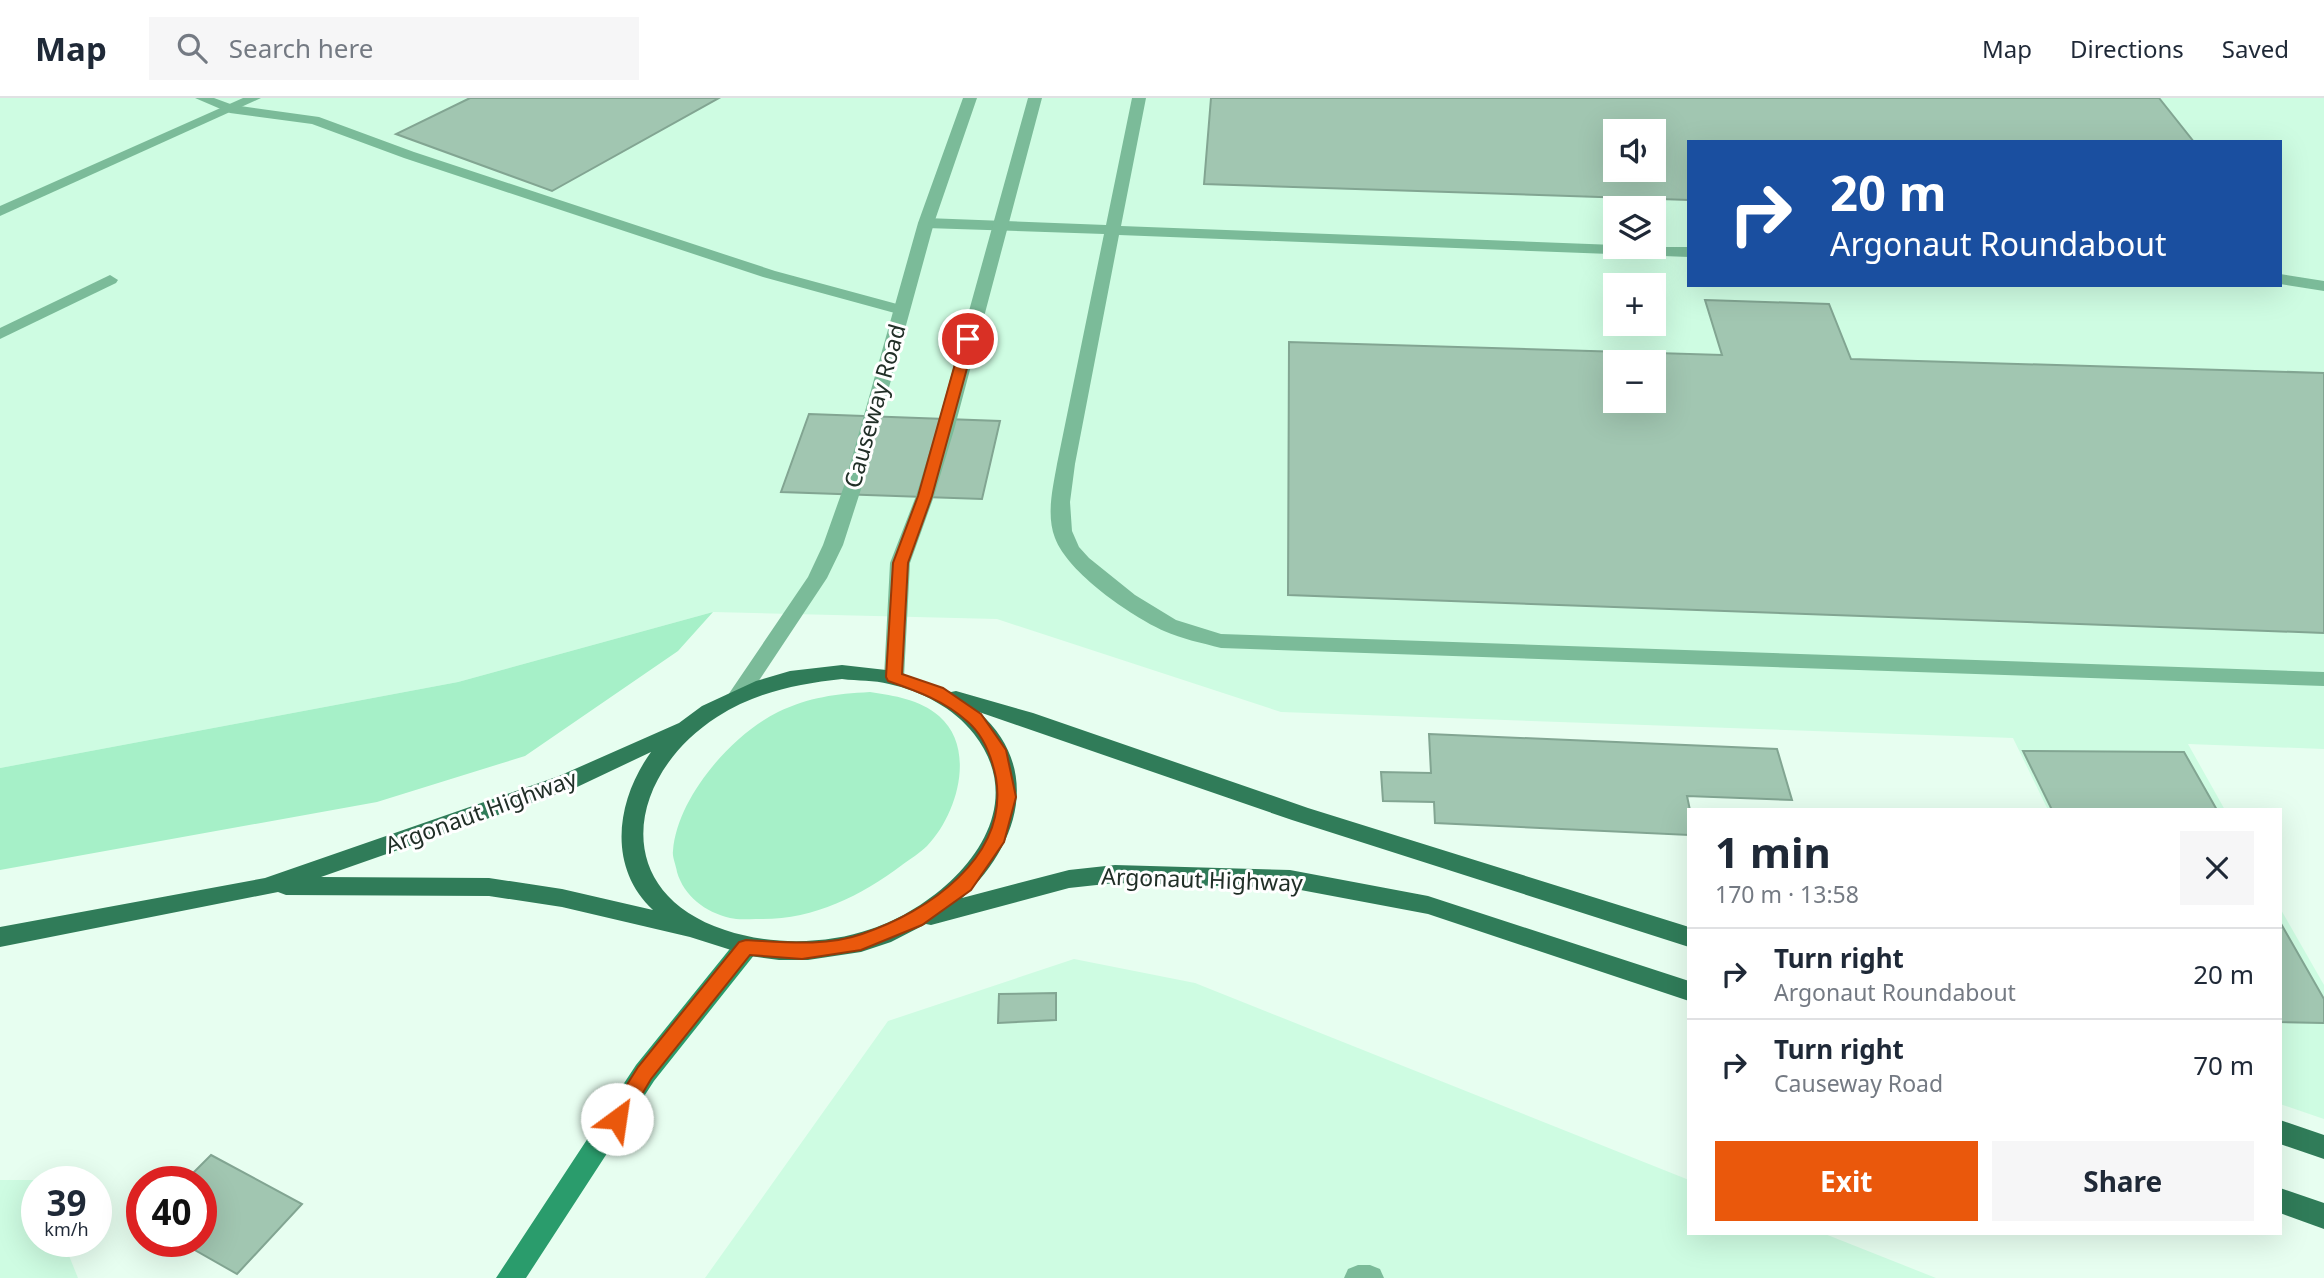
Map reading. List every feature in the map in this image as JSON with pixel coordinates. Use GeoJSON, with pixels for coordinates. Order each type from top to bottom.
{"type":"FeatureCollection","features":[{"type":"Feature","properties":{"kind":"main road"},"geometry":{"type":"LineString","coordinates":[[695,930],[654,896],[633,854],[633,807],[653,763],[691,724],[739,695],[790,678],[842,672],[894,677],[1037,722],[1300,814],[1687,936]]}},
{"type":"Feature","properties":{"kind":"main road"},"geometry":{"type":"LineString","coordinates":[[916,920],[964,885],[995,842],[1008,797],[1000,754],[976,719],[937,692]]}},
{"type":"Feature","properties":{"kind":"main road","name":"Argonaut Highway"},"geometry":{"type":"LineString","coordinates":[[0,937],[266,887],[567,782],[691,724]]}},
{"type":"Feature","properties":{"kind":"main road","name":"Argonaut Highway"},"geometry":{"type":"LineString","coordinates":[[266,887],[489,887],[562,898],[695,930],[746,947],[802,951],[861,942],[916,920],[1022,890],[1092,876],[1115,874],[1290,879],[1429,905],[1687,990]]}},
{"type":"Feature","properties":{"kind":"main road"},"geometry":{"type":"LineString","coordinates":[[2282,1133],[2324,1147]]}},
{"type":"Feature","properties":{"kind":"main road"},"geometry":{"type":"LineString","coordinates":[[2282,1201],[2324,1216]]}},
{"type":"Feature","properties":{"kind":"street"},"geometry":{"type":"LineString","coordinates":[[202,98],[230,108],[314,120],[409,155],[769,274],[902,310]]}},
{"type":"Feature","properties":{"kind":"street"},"geometry":{"type":"LineString","coordinates":[[0,212],[254,98]]}},
{"type":"Feature","properties":{"kind":"street","name":"Causeway Road"},"geometry":{"type":"LineString","coordinates":[[739,695],[817,578],[833,545],[853,486],[926,223],[970,98]]}},
{"type":"Feature","properties":{"kind":"street"},"geometry":{"type":"LineString","coordinates":[[894,677],[900,563],[942,443],[1035,98]]}},
{"type":"Feature","properties":{"kind":"street"},"geometry":{"type":"LineString","coordinates":[[1139,98],[1066,464],[1061,508],[1065,541],[1085,564],[1110,586],[1172,626],[1221,641],[2324,678]]}},
{"type":"Feature","properties":{"kind":"street"},"geometry":{"type":"LineString","coordinates":[[926,223],[1687,252]]}},
{"type":"Feature","properties":{"kind":"street"},"geometry":{"type":"LineString","coordinates":[[2282,279],[2324,286]]}},
{"type":"Feature","properties":{"kind":"street"},"geometry":{"type":"LineString","coordinates":[[0,334],[110,280]]}},
{"type":"Feature","properties":{"kind":"street"},"geometry":{"type":"LineString","coordinates":[[510,1278],[603,1142],[645,1073],[746,947]]}},
{"type":"Feature","properties":{"kind":"street"},"geometry":{"type":"LineString","coordinates":[[1358,1278],[1370,1278]]}},
{"type":"Feature","properties":{"kind":"shaded area"},"geometry":{"type":"Polygon","coordinates":[[[0,98],[2324,98],[2324,749],[2188,744],[2224,808],[2047,808],[2013,738],[1281,712],[997,619],[713,612],[458,682],[0,768],[0,98]]]}},
{"type":"Feature","properties":{"kind":"shaded area"},"geometry":{"type":"Polygon","coordinates":[[[713,612],[678,651],[525,756],[377,802],[0,870],[0,768],[458,682],[713,612]]]}},
{"type":"Feature","properties":{"kind":"shaded area"},"geometry":{"type":"Polygon","coordinates":[[[870,692],[906,699],[923,706],[939,716],[951,730],[960,763],[958,782],[954,800],[938,833],[918,854],[886,877],[851,897],[815,911],[776,919],[733,919],[712,912],[697,902],[680,881],[673,851],[684,810],[709,770],[742,736],[778,712],[823,697],[870,692]]]}},
{"type":"Feature","properties":{"kind":"shaded area"},"geometry":{"type":"Polygon","coordinates":[[[2282,912],[2324,985],[2324,1119],[2282,1105],[2282,912]]]}},
{"type":"Feature","properties":{"kind":"shaded area"},"geometry":{"type":"Polygon","coordinates":[[[1074,959],[1195,983],[1687,1179],[1687,1235],[1828,1235],[1936,1278],[705,1278],[888,1021],[1074,959]]]}},
{"type":"Feature","properties":{"kind":"shaded area"},"geometry":{"type":"Polygon","coordinates":[[[0,1180],[21,1180],[21,1257],[69,1257],[78,1278],[0,1278],[0,1180]]]}},
{"type":"Feature","properties":{"kind":"building"},"geometry":{"type":"Polygon","coordinates":[[[470,98],[719,98],[552,191],[396,134],[470,98]]]}},
{"type":"Feature","properties":{"kind":"building"},"geometry":{"type":"Polygon","coordinates":[[[1211,98],[2159,98],[2192,140],[1687,140],[1687,200],[1666,199],[1666,196],[1603,197],[1204,184],[1211,98]]]}},
{"type":"Feature","properties":{"kind":"building"},"geometry":{"type":"Polygon","coordinates":[[[1705,300],[1829,304],[1851,359],[2324,373],[2324,633],[1288,595],[1289,342],[1603,351],[1603,413],[1666,413],[1666,353],[1722,355],[1705,300]]]}},
{"type":"Feature","properties":{"kind":"building"},"geometry":{"type":"Polygon","coordinates":[[[809,414],[1000,421],[982,499],[781,492],[809,414]]]}},
{"type":"Feature","properties":{"kind":"building"},"geometry":{"type":"Polygon","coordinates":[[[1429,734],[1777,749],[1792,800],[1687,796],[1690,808],[1687,808],[1687,835],[1435,823],[1434,802],[1383,801],[1381,772],[1431,773],[1429,734]]]}},
{"type":"Feature","properties":{"kind":"building"},"geometry":{"type":"Polygon","coordinates":[[[2023,751],[2184,752],[2216,808],[2051,808],[2023,751]]]}},
{"type":"Feature","properties":{"kind":"building"},"geometry":{"type":"Polygon","coordinates":[[[2282,926],[2324,999],[2324,1023],[2282,1022],[2282,926]]]}},
{"type":"Feature","properties":{"kind":"building"},"geometry":{"type":"Polygon","coordinates":[[[1056,993],[1056,1020],[998,1023],[999,994],[1056,993]]]}},
{"type":"Feature","properties":{"kind":"building"},"geometry":{"type":"Polygon","coordinates":[[[211,1155],[302,1204],[237,1274],[207,1257],[217,1257],[217,1166],[200,1166],[211,1155]]]}},
{"type":"Feature","properties":{"kind":"route"},"geometry":{"type":"LineString","coordinates":[[617,1119],[645,1073],[746,947],[802,951],[861,942],[916,920],[964,885],[995,842],[1008,797],[1000,754],[976,719],[937,692],[894,677],[900,563],[925,496],[968,339]]}}]}
